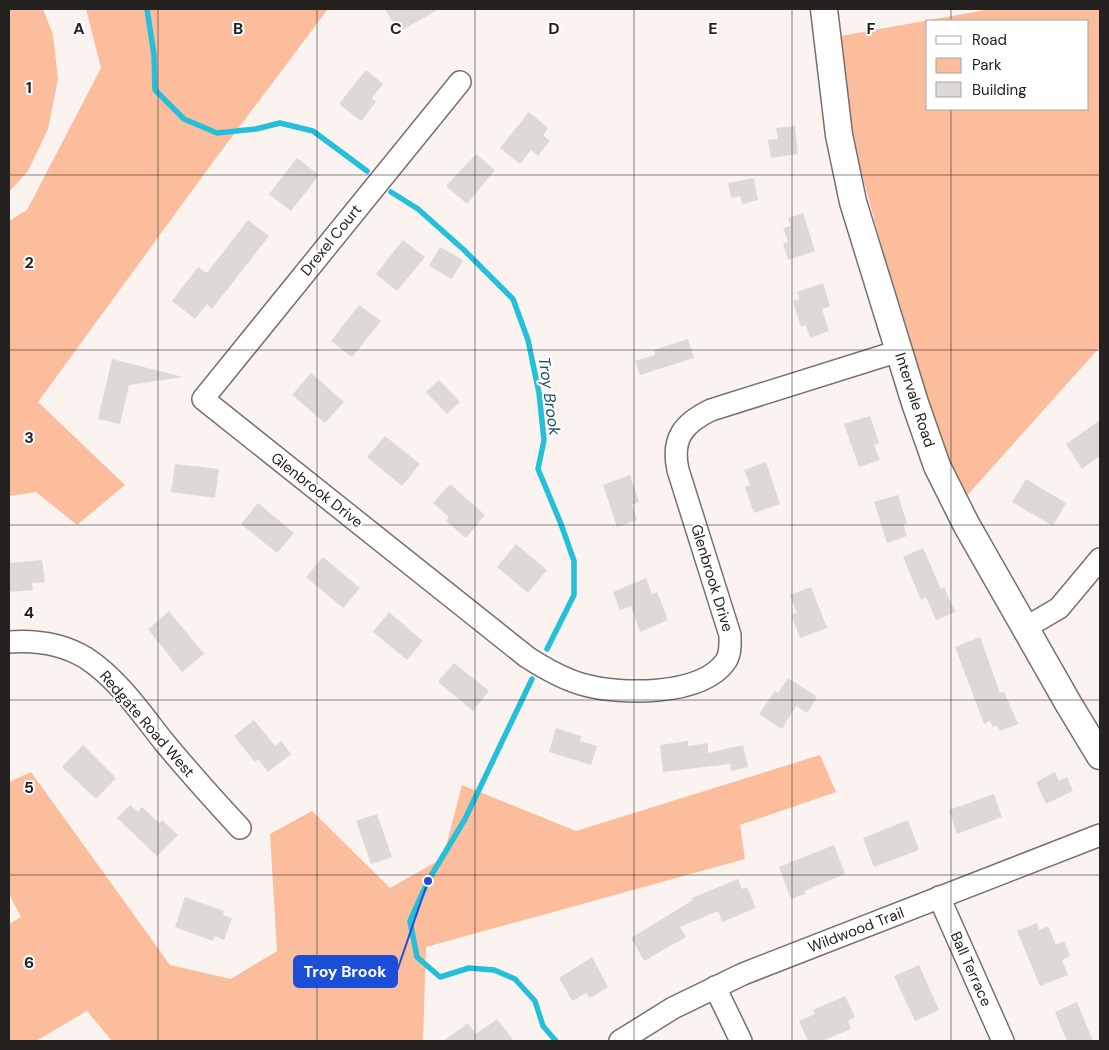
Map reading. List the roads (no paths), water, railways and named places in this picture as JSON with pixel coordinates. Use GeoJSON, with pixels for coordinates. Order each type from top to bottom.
{"type":"FeatureCollection","features":[{"type":"Feature","properties":{"kind":"street","name":"Intervale Road"},"geometry":{"type":"LineString","coordinates":[[824,9],[839,135],[853,202],[899,352],[937,466],[966,524],[1100,756]]}},
{"type":"Feature","properties":{"kind":"street","name":"Drexel Court"},"geometry":{"type":"LineString","coordinates":[[203,399],[460,82]]}},
{"type":"Feature","properties":{"kind":"street","name":"Glenbrook Drive"},"geometry":{"type":"LineString","coordinates":[[203,399],[527,656],[548,670],[581,684],[608,690],[634,692],[659,690],[696,682],[712,674],[726,660],[731,648],[725,615],[678,470],[677,445],[689,423],[711,410],[899,352]]}},
{"type":"Feature","properties":{"kind":"street"},"geometry":{"type":"LineString","coordinates":[[1025,628],[1059,608],[1100,559]]}},
{"type":"Feature","properties":{"kind":"street","name":"Redgate Road West"},"geometry":{"type":"LineString","coordinates":[[9,642],[26,641],[51,644],[80,655],[106,673],[124,692],[197,782],[240,828]]}},
{"type":"Feature","properties":{"kind":"street","name":"Wildwood Trail"},"geometry":{"type":"LineString","coordinates":[[620,1041],[673,1008],[743,974],[1100,835]]}},
{"type":"Feature","properties":{"kind":"street","name":"Ball Terrace"},"geometry":{"type":"LineString","coordinates":[[939,897],[1003,1041]]}},
{"type":"Feature","properties":{"kind":"street"},"geometry":{"type":"LineString","coordinates":[[715,987],[741,1041]]}},
{"type":"Feature","properties":{"kind":"waterway","name":"Troy Brook"},"geometry":{"type":"LineString","coordinates":[[147,9],[154,55],[155,90],[184,119],[217,133],[256,129],[280,123],[313,131],[367,171]]}},
{"type":"Feature","properties":{"kind":"waterway","name":"Troy Brook"},"geometry":{"type":"LineString","coordinates":[[391,192],[418,209],[464,250],[513,299],[528,340],[539,393],[544,440],[538,469],[574,561],[574,595],[547,649]]}},
{"type":"Feature","properties":{"kind":"waterway","name":"Troy Brook"},"geometry":{"type":"LineString","coordinates":[[532,679],[465,819],[428,881],[410,921],[417,957],[440,977],[469,968],[494,970],[515,979],[535,1001],[543,1026],[556,1041]]}},
{"type":"Feature","properties":{"kind":"place","name":"Troy Brook"},"geometry":{"type":"Point","coordinates":[428,881]}}]}
